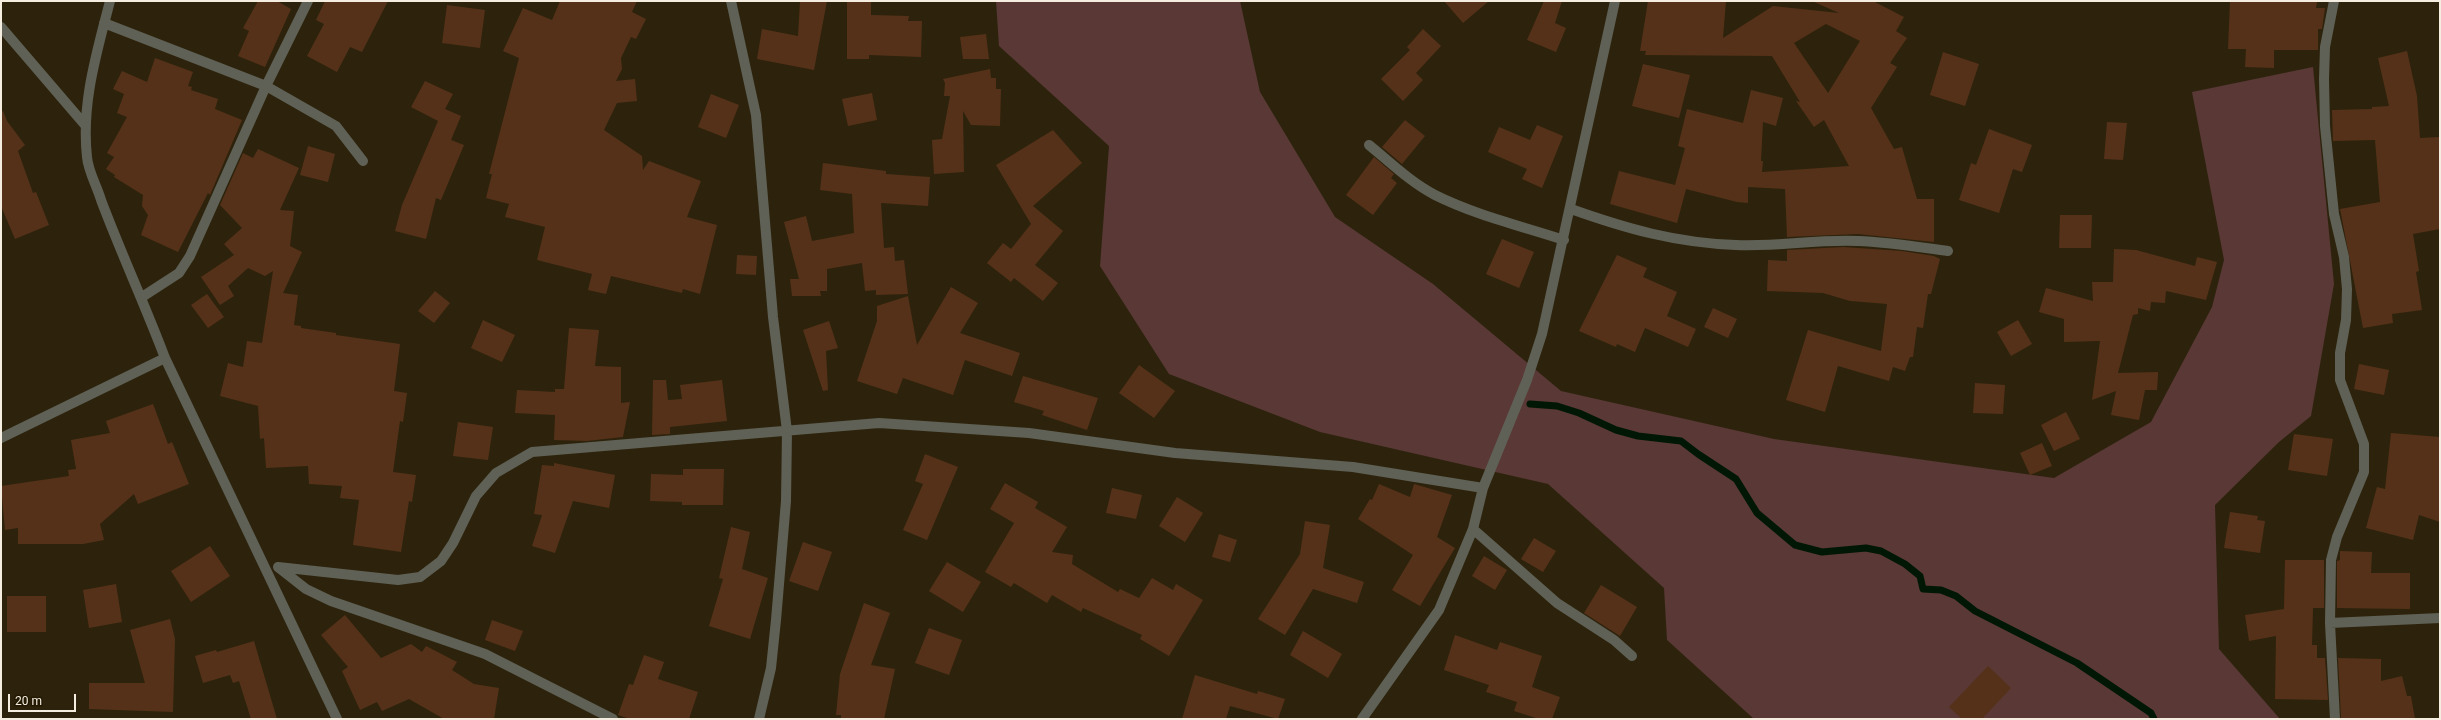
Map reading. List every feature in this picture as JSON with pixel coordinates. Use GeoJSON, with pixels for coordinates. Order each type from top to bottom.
{"type":"FeatureCollection","features":[{"type":"Feature","properties":{"kind":"street"},"geometry":{"type":"LineString","coordinates":[[110,1],[90,80],[85,125],[87,159],[114,234],[142,297],[165,358],[338,719]]}},
{"type":"Feature","properties":{"kind":"street"},"geometry":{"type":"LineString","coordinates":[[142,297],[178,273],[190,256],[266,86],[308,1]]}},
{"type":"Feature","properties":{"kind":"street"},"geometry":{"type":"LineString","coordinates":[[731,1],[756,115],[773,317],[787,431],[786,501],[772,668],[759,719]]}},
{"type":"Feature","properties":{"kind":"street"},"geometry":{"type":"LineString","coordinates":[[1362,719],[1439,610],[1473,530],[1483,488],[1527,380],[1542,334],[1564,240],[1615,1]]}},
{"type":"Feature","properties":{"kind":"street"},"geometry":{"type":"LineString","coordinates":[[2334,1],[2325,47],[2324,79],[2325,126],[2332,198],[2344,257],[2347,289],[2346,320],[2340,353],[2340,380],[2364,444],[2364,472],[2337,537],[2331,560],[2330,623],[2335,719]]}},
{"type":"Feature","properties":{"kind":"street"},"geometry":{"type":"LineString","coordinates":[[104,23],[266,86],[336,126],[363,161]]}},
{"type":"Feature","properties":{"kind":"street"},"geometry":{"type":"LineString","coordinates":[[1,27],[85,125]]}},
{"type":"Feature","properties":{"kind":"street"},"geometry":{"type":"LineString","coordinates":[[1369,145],[1415,183],[1434,195],[1483,214],[1564,240]]}},
{"type":"Feature","properties":{"kind":"street"},"geometry":{"type":"LineString","coordinates":[[1571,209],[1649,235],[1697,242],[1736,245],[1777,245],[1857,240],[1948,251]]}},
{"type":"Feature","properties":{"kind":"street"},"geometry":{"type":"LineString","coordinates":[[1,438],[165,358]]}},
{"type":"Feature","properties":{"kind":"street"},"geometry":{"type":"LineString","coordinates":[[278,567],[398,580],[420,577],[441,561],[453,543],[476,496],[486,484],[496,473],[532,452],[879,423],[1029,433],[1174,452],[1354,467],[1483,488]]}},
{"type":"Feature","properties":{"kind":"street"},"geometry":{"type":"LineString","coordinates":[[1473,530],[1556,603],[1614,640],[1632,656]]}},
{"type":"Feature","properties":{"kind":"street"},"geometry":{"type":"LineString","coordinates":[[262,558],[278,567],[306,589],[331,601],[485,654],[613,719]]}},
{"type":"Feature","properties":{"kind":"street"},"geometry":{"type":"LineString","coordinates":[[2330,623],[2440,618]]}},
{"type":"Feature","properties":{"kind":"shaded area"},"geometry":{"type":"Polygon","coordinates":[[[996,1],[1240,1],[1260,92],[1335,217],[1433,284],[1561,391],[1774,439],[2054,478],[2151,422],[2212,307],[2224,260],[2192,92],[2313,67],[2334,284],[2311,416],[2279,442],[2215,505],[2219,649],[2280,719],[1754,719],[1667,640],[1664,588],[1548,484],[1320,432],[1169,374],[1100,266],[1109,146],[999,46],[996,1]]]}},
{"type":"Feature","properties":{"kind":"building"},"geometry":{"type":"Polygon","coordinates":[[[258,1],[277,1],[291,9],[265,67],[238,56],[249,31],[243,28],[258,1]]]}},
{"type":"Feature","properties":{"kind":"building"},"geometry":{"type":"Polygon","coordinates":[[[325,1],[388,1],[362,52],[350,47],[337,72],[307,56],[324,24],[316,20],[325,1]]]}},
{"type":"Feature","properties":{"kind":"building"},"geometry":{"type":"Polygon","coordinates":[[[560,1],[637,1],[632,12],[646,19],[636,39],[631,37],[621,58],[622,69],[616,81],[635,79],[637,101],[617,103],[604,130],[642,156],[643,170],[649,161],[701,181],[687,217],[717,225],[700,294],[683,289],[682,293],[611,276],[606,294],[588,290],[592,274],[537,260],[545,227],[505,217],[509,204],[486,198],[492,174],[489,174],[519,58],[503,51],[523,8],[552,20],[560,1]]]}},
{"type":"Feature","properties":{"kind":"building"},"geometry":{"type":"Polygon","coordinates":[[[800,1],[827,1],[814,70],[757,59],[762,29],[798,36],[800,1]]]}},
{"type":"Feature","properties":{"kind":"building"},"geometry":{"type":"Polygon","coordinates":[[[847,1],[871,2],[871,15],[909,16],[908,21],[922,21],[921,57],[869,55],[869,59],[847,59],[847,1]]]}},
{"type":"Feature","properties":{"kind":"building"},"geometry":{"type":"Polygon","coordinates":[[[1444,1],[1489,1],[1463,23],[1444,1]]]}},
{"type":"Feature","properties":{"kind":"building"},"geometry":{"type":"Polygon","coordinates":[[[1544,1],[1562,1],[1555,23],[1566,28],[1556,52],[1527,40],[1544,1]]]}},
{"type":"Feature","properties":{"kind":"building"},"geometry":{"type":"Polygon","coordinates":[[[1648,1],[1726,1],[1723,38],[1773,6],[1839,13],[1812,1],[1873,1],[1904,17],[1896,31],[1907,38],[1890,63],[1897,67],[1871,108],[1894,149],[1902,147],[1917,199],[1934,199],[1934,242],[1858,234],[1787,237],[1785,189],[1748,187],[1748,203],[1737,202],[1686,189],[1677,223],[1610,204],[1619,171],[1675,185],[1685,148],[1678,146],[1687,109],[1743,123],[1751,90],[1783,98],[1776,126],[1763,122],[1761,161],[1763,161],[1762,172],[1849,166],[1824,120],[1814,127],[1796,101],[1800,102],[1772,56],[1645,55],[1646,51],[1640,51],[1648,1]],[[1826,24],[1794,43],[1828,93],[1860,41],[1826,24]]]}},
{"type":"Feature","properties":{"kind":"building"},"geometry":{"type":"Polygon","coordinates":[[[2230,1],[2317,2],[2316,8],[2325,8],[2322,29],[2318,29],[2318,50],[2274,50],[2274,68],[2245,67],[2246,49],[2228,49],[2230,1]]]}},
{"type":"Feature","properties":{"kind":"building"},"geometry":{"type":"Polygon","coordinates":[[[447,5],[485,10],[480,48],[442,43],[447,5]]]}},
{"type":"Feature","properties":{"kind":"building"},"geometry":{"type":"Polygon","coordinates":[[[1423,29],[1441,46],[1416,73],[1423,80],[1403,101],[1381,79],[1410,50],[1407,47],[1423,29]]]}},
{"type":"Feature","properties":{"kind":"building"},"geometry":{"type":"Polygon","coordinates":[[[986,34],[989,59],[963,59],[960,37],[986,34]]]}},
{"type":"Feature","properties":{"kind":"building"},"geometry":{"type":"Polygon","coordinates":[[[2407,51],[2417,96],[2420,138],[2440,137],[2440,229],[2413,234],[2419,271],[2416,272],[2422,310],[2392,314],[2393,323],[2363,328],[2340,209],[2380,202],[2375,140],[2333,141],[2332,110],[2372,109],[2372,107],[2389,106],[2378,58],[2407,51]]]}},
{"type":"Feature","properties":{"kind":"building"},"geometry":{"type":"Polygon","coordinates":[[[1943,52],[1979,64],[1965,106],[1930,95],[1943,52]]]}},
{"type":"Feature","properties":{"kind":"building"},"geometry":{"type":"Polygon","coordinates":[[[155,58],[193,72],[188,86],[192,87],[191,90],[218,99],[215,109],[242,120],[210,195],[208,193],[178,252],[141,235],[148,215],[142,206],[143,195],[114,177],[115,175],[106,169],[114,157],[107,153],[127,117],[117,113],[124,94],[113,89],[122,71],[147,82],[155,58]]]}},
{"type":"Feature","properties":{"kind":"building"},"geometry":{"type":"Polygon","coordinates":[[[1643,64],[1690,75],[1679,118],[1632,106],[1643,64]]]}},
{"type":"Feature","properties":{"kind":"building"},"geometry":{"type":"Polygon","coordinates":[[[990,69],[991,78],[996,78],[996,89],[1001,89],[1000,126],[971,125],[963,111],[964,172],[934,174],[932,140],[942,139],[950,96],[944,96],[945,83],[943,79],[990,69]]]}},
{"type":"Feature","properties":{"kind":"building"},"geometry":{"type":"Polygon","coordinates":[[[425,81],[453,94],[445,109],[461,116],[451,140],[464,145],[441,200],[436,198],[426,239],[395,231],[402,205],[438,121],[411,107],[425,81]]]}},
{"type":"Feature","properties":{"kind":"building"},"geometry":{"type":"Polygon","coordinates":[[[872,93],[877,120],[848,126],[842,99],[872,93]]]}},
{"type":"Feature","properties":{"kind":"building"},"geometry":{"type":"Polygon","coordinates":[[[711,94],[739,105],[726,138],[698,127],[711,94]]]}},
{"type":"Feature","properties":{"kind":"building"},"geometry":{"type":"Polygon","coordinates":[[[3,111],[7,121],[25,145],[18,151],[33,193],[36,192],[49,225],[15,239],[1,206],[1,112],[3,111]]]}},
{"type":"Feature","properties":{"kind":"building"},"geometry":{"type":"Polygon","coordinates":[[[1405,120],[1425,136],[1402,164],[1382,147],[1405,120]]]}},
{"type":"Feature","properties":{"kind":"building"},"geometry":{"type":"Polygon","coordinates":[[[2107,122],[2127,123],[2123,160],[2104,159],[2107,122]]]}},
{"type":"Feature","properties":{"kind":"building"},"geometry":{"type":"Polygon","coordinates":[[[1537,125],[1563,136],[1542,188],[1522,179],[1527,169],[1488,152],[1499,127],[1530,140],[1537,125]]]}},
{"type":"Feature","properties":{"kind":"building"},"geometry":{"type":"Polygon","coordinates":[[[1989,129],[2032,145],[2022,172],[2013,169],[1999,213],[1959,200],[1971,163],[1976,165],[1989,129]]]}},
{"type":"Feature","properties":{"kind":"building"},"geometry":{"type":"Polygon","coordinates":[[[1053,130],[1082,163],[1033,206],[1063,231],[1035,265],[1058,283],[1043,301],[1014,278],[1011,282],[987,263],[1003,243],[1011,249],[1031,224],[996,165],[1053,130]]]}},
{"type":"Feature","properties":{"kind":"building"},"geometry":{"type":"Polygon","coordinates":[[[308,146],[335,154],[328,182],[300,175],[308,146]]]}},
{"type":"Feature","properties":{"kind":"building"},"geometry":{"type":"Polygon","coordinates":[[[258,149],[299,168],[280,210],[294,211],[290,246],[302,252],[283,293],[298,295],[294,325],[301,326],[301,328],[336,333],[336,335],[400,344],[394,391],[407,393],[403,422],[400,421],[393,472],[416,475],[412,502],[409,501],[401,552],[353,545],[359,500],[340,498],[342,486],[309,484],[308,466],[266,468],[264,438],[260,439],[258,406],[220,396],[228,363],[243,367],[247,341],[262,343],[273,271],[265,276],[248,268],[228,286],[234,296],[220,305],[201,277],[234,255],[224,244],[242,228],[220,205],[243,153],[253,158],[258,149]]]}},
{"type":"Feature","properties":{"kind":"building"},"geometry":{"type":"Polygon","coordinates":[[[1374,157],[1394,174],[1391,178],[1397,183],[1373,215],[1346,195],[1374,157]]]}},
{"type":"Feature","properties":{"kind":"building"},"geometry":{"type":"Polygon","coordinates":[[[823,163],[886,171],[886,174],[930,177],[928,206],[881,203],[884,248],[894,247],[895,261],[904,260],[908,294],[876,295],[876,290],[865,291],[862,263],[827,269],[827,291],[820,291],[821,296],[792,296],[790,279],[799,279],[784,222],[806,216],[812,241],[854,233],[852,194],[820,190],[823,163]]]}},
{"type":"Feature","properties":{"kind":"building"},"geometry":{"type":"Polygon","coordinates":[[[2060,215],[2092,215],[2091,248],[2059,248],[2060,215]]]}},
{"type":"Feature","properties":{"kind":"building"},"geometry":{"type":"Polygon","coordinates":[[[1502,239],[1534,252],[1519,288],[1486,274],[1502,239]]]}},
{"type":"Feature","properties":{"kind":"building"},"geometry":{"type":"Polygon","coordinates":[[[1843,247],[1902,251],[1934,256],[1940,259],[1931,294],[1928,294],[1923,328],[1917,327],[1913,357],[1910,357],[1905,371],[1893,367],[1889,381],[1838,366],[1825,412],[1786,400],[1808,330],[1881,351],[1887,304],[1850,301],[1823,293],[1767,291],[1768,260],[1787,261],[1787,250],[1843,247]]]}},
{"type":"Feature","properties":{"kind":"building"},"geometry":{"type":"Polygon","coordinates":[[[2114,249],[2136,250],[2195,266],[2197,257],[2217,262],[2206,300],[2166,291],[2165,303],[2151,302],[2150,311],[2138,308],[2138,314],[2133,315],[2118,373],[2158,372],[2157,390],[2145,390],[2139,420],[2111,415],[2116,391],[2092,400],[2100,341],[2064,342],[2064,319],[2039,312],[2046,288],[2093,301],[2092,282],[2113,282],[2114,249]]]}},
{"type":"Feature","properties":{"kind":"building"},"geometry":{"type":"Polygon","coordinates":[[[737,255],[757,256],[756,275],[736,274],[737,255]]]}},
{"type":"Feature","properties":{"kind":"building"},"geometry":{"type":"Polygon","coordinates":[[[1617,255],[1647,268],[1643,277],[1677,292],[1667,316],[1696,329],[1688,347],[1645,328],[1635,352],[1617,344],[1616,347],[1579,331],[1617,255]]]}},
{"type":"Feature","properties":{"kind":"building"},"geometry":{"type":"Polygon","coordinates":[[[951,287],[978,303],[960,333],[1020,353],[1012,376],[965,360],[953,395],[903,378],[897,394],[857,381],[877,321],[877,306],[908,296],[917,345],[951,287]]]}},
{"type":"Feature","properties":{"kind":"building"},"geometry":{"type":"Polygon","coordinates":[[[435,291],[450,303],[434,323],[418,311],[435,291]]]}},
{"type":"Feature","properties":{"kind":"building"},"geometry":{"type":"Polygon","coordinates":[[[207,294],[224,317],[208,328],[191,305],[207,294]]]}},
{"type":"Feature","properties":{"kind":"building"},"geometry":{"type":"Polygon","coordinates":[[[1713,308],[1737,319],[1728,338],[1704,327],[1713,308]]]}},
{"type":"Feature","properties":{"kind":"building"},"geometry":{"type":"Polygon","coordinates":[[[483,320],[515,335],[502,362],[471,348],[483,320]]]}},
{"type":"Feature","properties":{"kind":"building"},"geometry":{"type":"Polygon","coordinates":[[[2018,320],[2032,344],[2011,356],[1997,332],[2018,320]]]}},
{"type":"Feature","properties":{"kind":"building"},"geometry":{"type":"Polygon","coordinates":[[[829,321],[838,348],[826,351],[828,390],[823,391],[803,330],[829,321]]]}},
{"type":"Feature","properties":{"kind":"building"},"geometry":{"type":"Polygon","coordinates":[[[569,328],[599,330],[595,366],[621,367],[621,403],[630,402],[623,437],[587,441],[554,440],[555,415],[515,413],[517,390],[555,392],[555,389],[564,389],[569,328]]]}},
{"type":"Feature","properties":{"kind":"building"},"geometry":{"type":"Polygon","coordinates":[[[2359,364],[2389,370],[2384,395],[2354,389],[2359,364]]]}},
{"type":"Feature","properties":{"kind":"building"},"geometry":{"type":"Polygon","coordinates":[[[1139,365],[1175,391],[1154,418],[1119,393],[1139,365]]]}},
{"type":"Feature","properties":{"kind":"building"},"geometry":{"type":"Polygon","coordinates":[[[1023,376],[1098,398],[1087,430],[1042,415],[1044,411],[1014,402],[1023,376]]]}},
{"type":"Feature","properties":{"kind":"building"},"geometry":{"type":"Polygon","coordinates":[[[653,380],[666,380],[668,400],[682,399],[680,385],[722,380],[727,421],[670,427],[670,434],[652,435],[653,380]]]}},
{"type":"Feature","properties":{"kind":"building"},"geometry":{"type":"Polygon","coordinates":[[[1975,383],[2005,385],[2003,414],[1973,413],[1975,383]]]}},
{"type":"Feature","properties":{"kind":"building"},"geometry":{"type":"Polygon","coordinates":[[[153,404],[168,444],[172,442],[189,484],[138,504],[134,494],[100,524],[104,540],[83,544],[18,544],[18,528],[5,530],[1,486],[69,476],[68,470],[76,469],[71,440],[110,433],[106,421],[153,404]]]}},
{"type":"Feature","properties":{"kind":"building"},"geometry":{"type":"Polygon","coordinates":[[[2066,412],[2080,439],[2054,451],[2041,425],[2066,412]]]}},
{"type":"Feature","properties":{"kind":"building"},"geometry":{"type":"Polygon","coordinates":[[[458,422],[493,427],[488,460],[453,456],[458,422]]]}},
{"type":"Feature","properties":{"kind":"building"},"geometry":{"type":"Polygon","coordinates":[[[2391,433],[2440,437],[2440,522],[2419,515],[2413,540],[2366,528],[2377,487],[2385,489],[2391,433]]]}},
{"type":"Feature","properties":{"kind":"building"},"geometry":{"type":"Polygon","coordinates":[[[2294,434],[2333,439],[2327,476],[2288,470],[2294,434]]]}},
{"type":"Feature","properties":{"kind":"building"},"geometry":{"type":"Polygon","coordinates":[[[2042,443],[2052,466],[2030,475],[2020,453],[2042,443]]]}},
{"type":"Feature","properties":{"kind":"building"},"geometry":{"type":"Polygon","coordinates":[[[925,454],[958,467],[927,540],[903,530],[923,484],[915,481],[925,454]]]}},
{"type":"Feature","properties":{"kind":"building"},"geometry":{"type":"Polygon","coordinates":[[[554,463],[615,475],[609,508],[573,501],[555,553],[532,546],[542,515],[534,514],[542,465],[554,466],[554,463]]]}},
{"type":"Feature","properties":{"kind":"building"},"geometry":{"type":"Polygon","coordinates":[[[683,469],[724,469],[723,505],[682,505],[682,502],[650,501],[651,474],[683,475],[683,469]]]}},
{"type":"Feature","properties":{"kind":"building"},"geometry":{"type":"Polygon","coordinates":[[[1005,483],[1038,502],[1035,508],[1067,527],[1052,552],[1073,555],[1072,564],[1118,592],[1120,589],[1139,598],[1152,578],[1173,590],[1176,584],[1203,600],[1169,656],[1140,639],[1142,635],[1083,608],[1081,612],[1052,595],[1047,603],[1014,583],[1011,587],[985,572],[1014,523],[990,509],[1005,483]]]}},
{"type":"Feature","properties":{"kind":"building"},"geometry":{"type":"Polygon","coordinates":[[[1379,484],[1410,497],[1414,484],[1452,495],[1437,537],[1455,548],[1420,606],[1392,590],[1413,555],[1358,519],[1370,499],[1372,500],[1379,484]]]}},
{"type":"Feature","properties":{"kind":"building"},"geometry":{"type":"Polygon","coordinates":[[[1112,488],[1142,495],[1136,519],[1106,513],[1112,488]]]}},
{"type":"Feature","properties":{"kind":"building"},"geometry":{"type":"Polygon","coordinates":[[[1177,497],[1203,513],[1185,542],[1159,526],[1177,497]]]}},
{"type":"Feature","properties":{"kind":"building"},"geometry":{"type":"Polygon","coordinates":[[[2230,512],[2258,516],[2257,520],[2265,521],[2260,553],[2224,548],[2230,512]]]}},
{"type":"Feature","properties":{"kind":"building"},"geometry":{"type":"Polygon","coordinates":[[[1305,521],[1330,525],[1323,568],[1364,582],[1357,603],[1313,589],[1285,635],[1258,619],[1300,554],[1305,521]]]}},
{"type":"Feature","properties":{"kind":"building"},"geometry":{"type":"Polygon","coordinates":[[[731,527],[750,532],[742,569],[768,578],[750,639],[709,626],[723,579],[719,578],[731,527]]]}},
{"type":"Feature","properties":{"kind":"building"},"geometry":{"type":"Polygon","coordinates":[[[1219,534],[1237,540],[1230,562],[1212,557],[1219,534]]]}},
{"type":"Feature","properties":{"kind":"building"},"geometry":{"type":"Polygon","coordinates":[[[1534,538],[1556,551],[1543,572],[1521,559],[1534,538]]]}},
{"type":"Feature","properties":{"kind":"building"},"geometry":{"type":"Polygon","coordinates":[[[803,542],[832,552],[818,591],[789,581],[803,542]]]}},
{"type":"Feature","properties":{"kind":"building"},"geometry":{"type":"Polygon","coordinates":[[[210,546],[230,576],[191,602],[171,571],[210,546]]]}},
{"type":"Feature","properties":{"kind":"building"},"geometry":{"type":"Polygon","coordinates":[[[2340,551],[2372,552],[2371,573],[2410,573],[2410,609],[2337,608],[2337,561],[2340,560],[2340,551]]]}},
{"type":"Feature","properties":{"kind":"building"},"geometry":{"type":"Polygon","coordinates":[[[1484,556],[1507,570],[1495,590],[1472,576],[1484,556]]]}},
{"type":"Feature","properties":{"kind":"building"},"geometry":{"type":"Polygon","coordinates":[[[2285,560],[2324,560],[2324,608],[2313,608],[2312,645],[2317,645],[2317,658],[2325,658],[2328,700],[2275,699],[2276,636],[2249,641],[2245,615],[2284,609],[2285,560]]]}},
{"type":"Feature","properties":{"kind":"building"},"geometry":{"type":"Polygon","coordinates":[[[947,562],[981,582],[963,612],[929,591],[947,562]]]}},
{"type":"Feature","properties":{"kind":"building"},"geometry":{"type":"Polygon","coordinates":[[[116,584],[122,622],[89,628],[83,590],[116,584]]]}},
{"type":"Feature","properties":{"kind":"building"},"geometry":{"type":"Polygon","coordinates":[[[1601,585],[1637,607],[1620,636],[1584,613],[1601,585]]]}},
{"type":"Feature","properties":{"kind":"building"},"geometry":{"type":"Polygon","coordinates":[[[7,596],[46,596],[46,632],[7,632],[7,596]]]}},
{"type":"Feature","properties":{"kind":"building"},"geometry":{"type":"Polygon","coordinates":[[[864,603],[890,613],[871,665],[895,669],[884,719],[841,719],[841,715],[836,715],[840,674],[864,603]]]}},
{"type":"Feature","properties":{"kind":"building"},"geometry":{"type":"Polygon","coordinates":[[[345,615],[381,658],[411,644],[422,652],[426,646],[457,662],[452,670],[474,684],[499,688],[494,719],[444,719],[409,699],[382,711],[377,702],[360,710],[342,671],[348,667],[321,635],[345,615]]]}},
{"type":"Feature","properties":{"kind":"building"},"geometry":{"type":"Polygon","coordinates":[[[170,619],[175,639],[173,712],[89,709],[89,683],[145,683],[130,630],[170,619]]]}},
{"type":"Feature","properties":{"kind":"building"},"geometry":{"type":"Polygon","coordinates":[[[492,620],[523,631],[515,651],[485,640],[492,620]]]}},
{"type":"Feature","properties":{"kind":"building"},"geometry":{"type":"Polygon","coordinates":[[[929,628],[962,640],[949,675],[915,663],[929,628]]]}},
{"type":"Feature","properties":{"kind":"building"},"geometry":{"type":"Polygon","coordinates":[[[1303,631],[1342,654],[1328,678],[1290,655],[1303,631]]]}},
{"type":"Feature","properties":{"kind":"building"},"geometry":{"type":"Polygon","coordinates":[[[1455,635],[1497,650],[1500,642],[1542,656],[1532,687],[1560,697],[1552,719],[1539,719],[1514,711],[1517,702],[1486,692],[1489,685],[1444,670],[1455,635]]]}},
{"type":"Feature","properties":{"kind":"building"},"geometry":{"type":"Polygon","coordinates":[[[254,641],[277,719],[251,719],[239,681],[233,683],[230,675],[203,683],[195,656],[216,650],[217,652],[254,641]]]}},
{"type":"Feature","properties":{"kind":"building"},"geometry":{"type":"Polygon","coordinates":[[[644,655],[664,662],[658,679],[698,692],[689,719],[630,719],[618,715],[629,684],[633,685],[644,655]]]}},
{"type":"Feature","properties":{"kind":"building"},"geometry":{"type":"Polygon","coordinates":[[[2338,658],[2381,659],[2381,681],[2402,676],[2407,696],[2411,696],[2415,719],[2341,719],[2338,658]]]}},
{"type":"Feature","properties":{"kind":"building"},"geometry":{"type":"Polygon","coordinates":[[[1988,666],[2011,688],[1982,719],[1962,719],[1949,707],[1988,666]]]}},
{"type":"Feature","properties":{"kind":"building"},"geometry":{"type":"Polygon","coordinates":[[[1195,675],[1257,694],[1258,691],[1285,699],[1278,719],[1230,706],[1226,719],[1182,719],[1195,675]]]}},
{"type":"Feature","properties":{"kind":"waterway"},"geometry":{"type":"LineString","coordinates":[[1530,404],[1557,406],[1579,413],[1616,430],[1638,436],[1681,441],[1736,479],[1757,513],[1795,545],[1822,552],[1866,548],[1881,551],[1905,564],[1920,576],[1923,589],[1941,590],[1956,596],[1975,611],[2077,663],[2151,713],[2154,719]]}}]}
